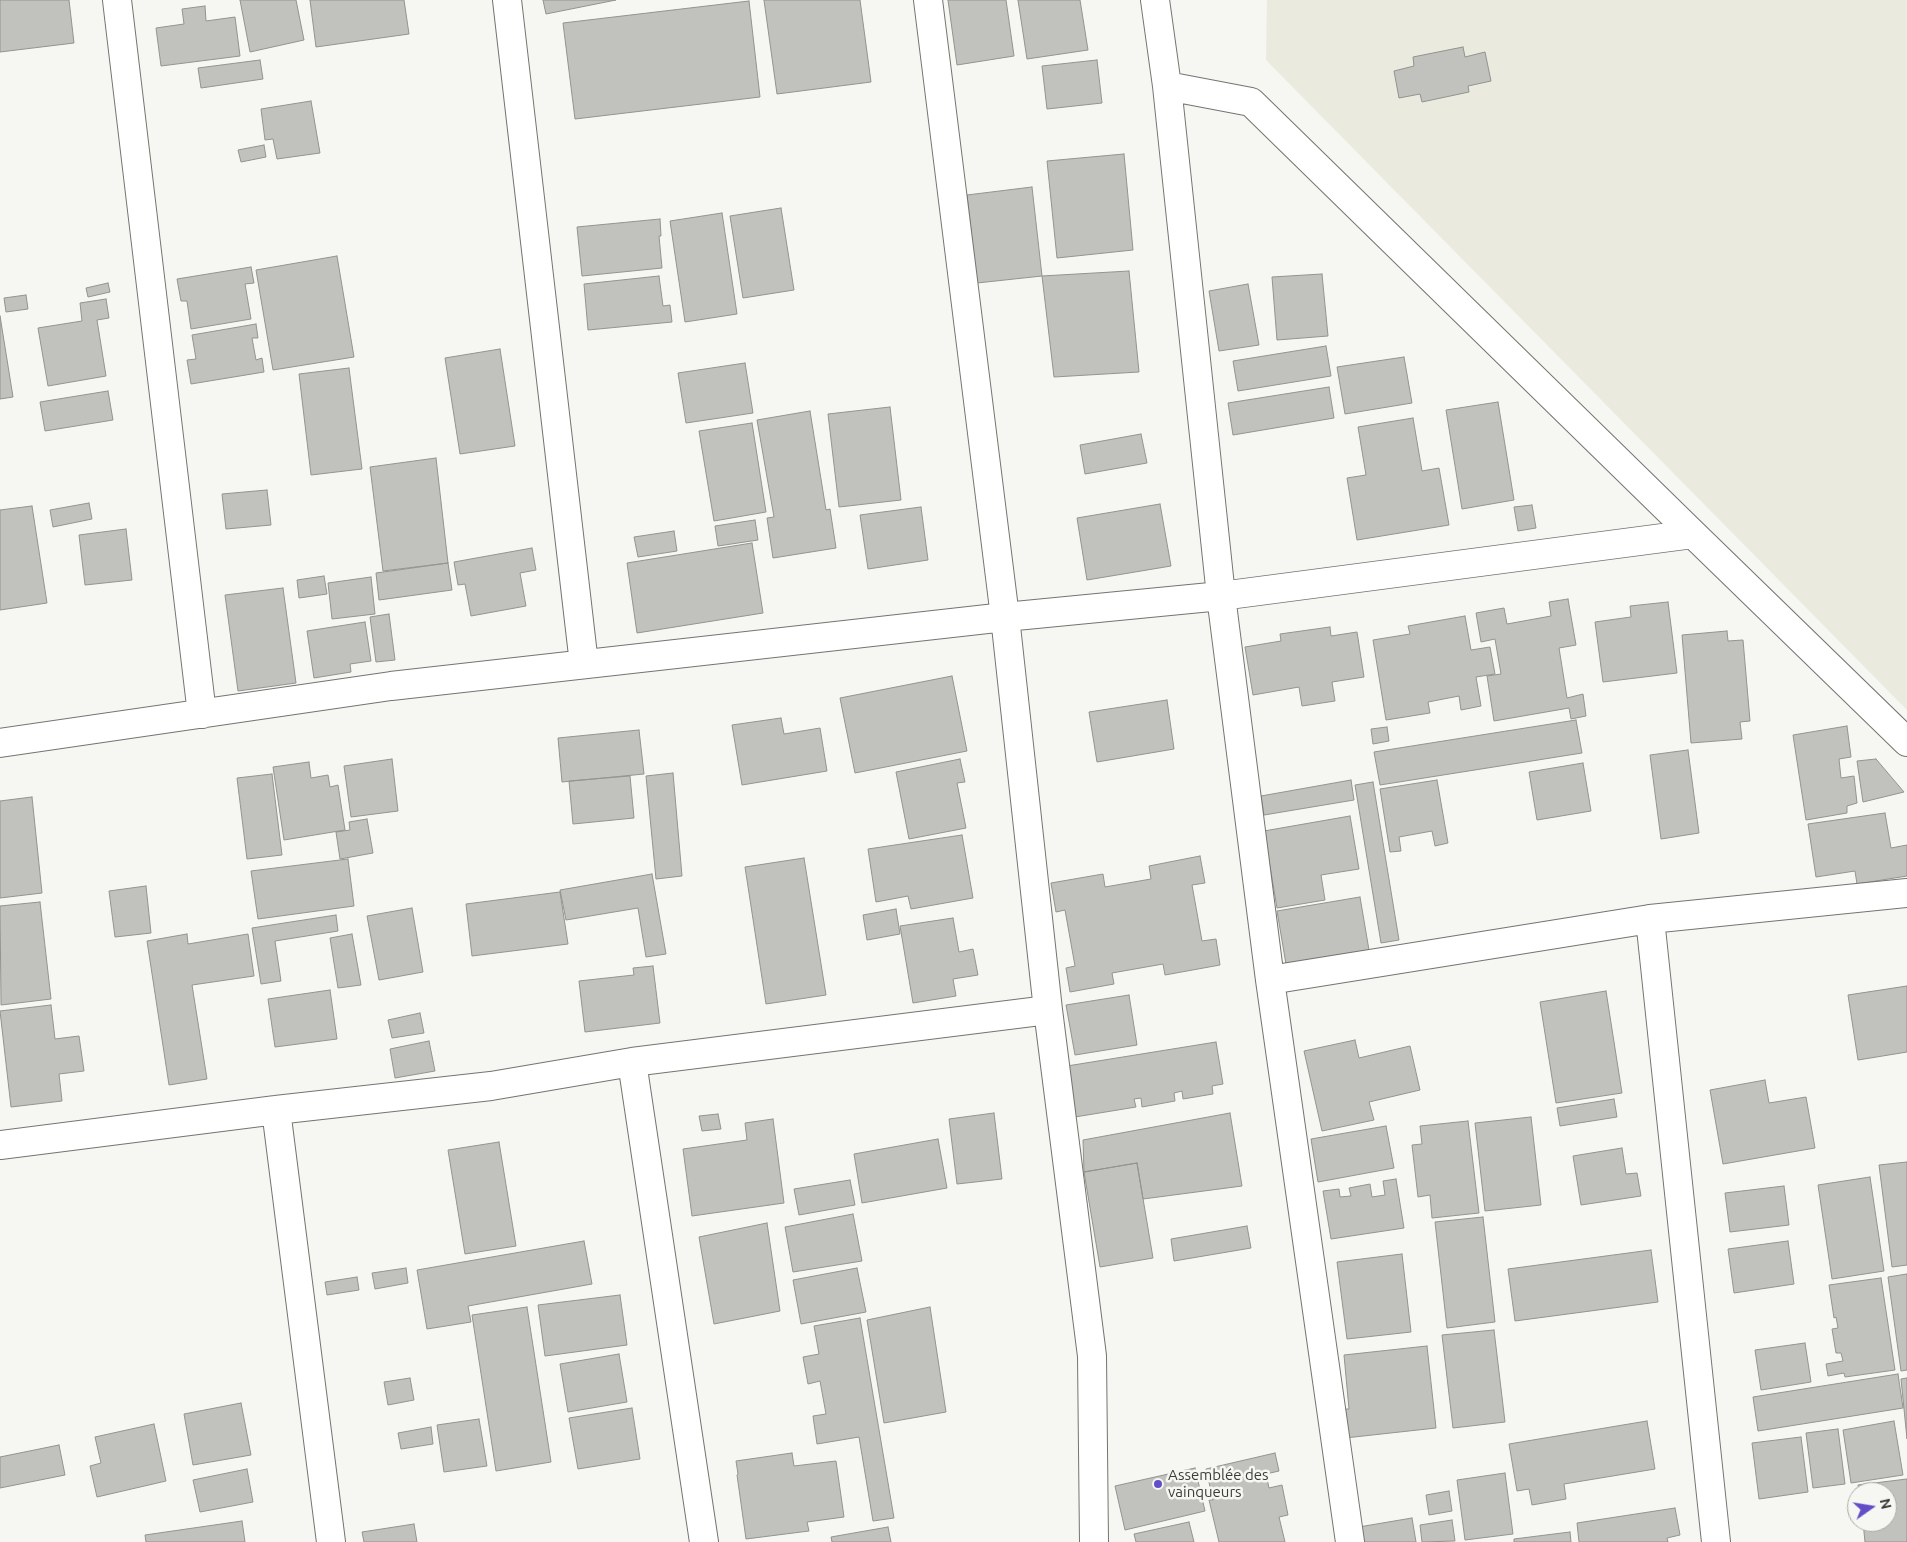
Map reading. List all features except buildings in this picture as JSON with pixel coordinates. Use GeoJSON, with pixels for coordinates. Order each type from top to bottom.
{"type":"FeatureCollection","features":[{"type":"Feature","properties":{"kind":"street"},"geometry":{"type":"LineString","coordinates":[[117,0],[202,714]]}},
{"type":"Feature","properties":{"kind":"street"},"geometry":{"type":"LineString","coordinates":[[507,0],[584,664]]}},
{"type":"Feature","properties":{"kind":"street"},"geometry":{"type":"LineString","coordinates":[[928,0],[1005,617],[1048,1010],[1092,1356],[1094,1542]]}},
{"type":"Feature","properties":{"kind":"street"},"geometry":{"type":"LineString","coordinates":[[1155,0],[1167,86],[1222,596],[1270,980],[1350,1542]]}},
{"type":"Feature","properties":{"kind":"street"},"geometry":{"type":"LineString","coordinates":[[1167,86],[1251,102],[1907,742]]}},
{"type":"Feature","properties":{"kind":"street"},"geometry":{"type":"LineString","coordinates":[[0,743],[391,686],[1005,617],[1222,596],[1692,534]]}},
{"type":"Feature","properties":{"kind":"street"},"geometry":{"type":"LineString","coordinates":[[1270,980],[1650,919],[1907,893]]}},
{"type":"Feature","properties":{"kind":"street"},"geometry":{"type":"LineString","coordinates":[[1650,919],[1716,1542]]}},
{"type":"Feature","properties":{"kind":"street"},"geometry":{"type":"LineString","coordinates":[[0,1145],[276,1110],[491,1086],[632,1062],[1048,1010]]}},
{"type":"Feature","properties":{"kind":"street"},"geometry":{"type":"LineString","coordinates":[[632,1062],[704,1542]]}},
{"type":"Feature","properties":{"kind":"street"},"geometry":{"type":"LineString","coordinates":[[276,1110],[331,1542]]}},
{"type":"Feature","properties":{"kind":"shaded area"},"geometry":{"type":"Polygon","coordinates":[[[1267,0],[1907,0],[1907,710],[1266,60],[1267,0]]]}},
{"type":"Feature","properties":{"kind":"place","name":"Assemblée des vainqueurs"},"geometry":{"type":"Point","coordinates":[1158,1484]}}]}
